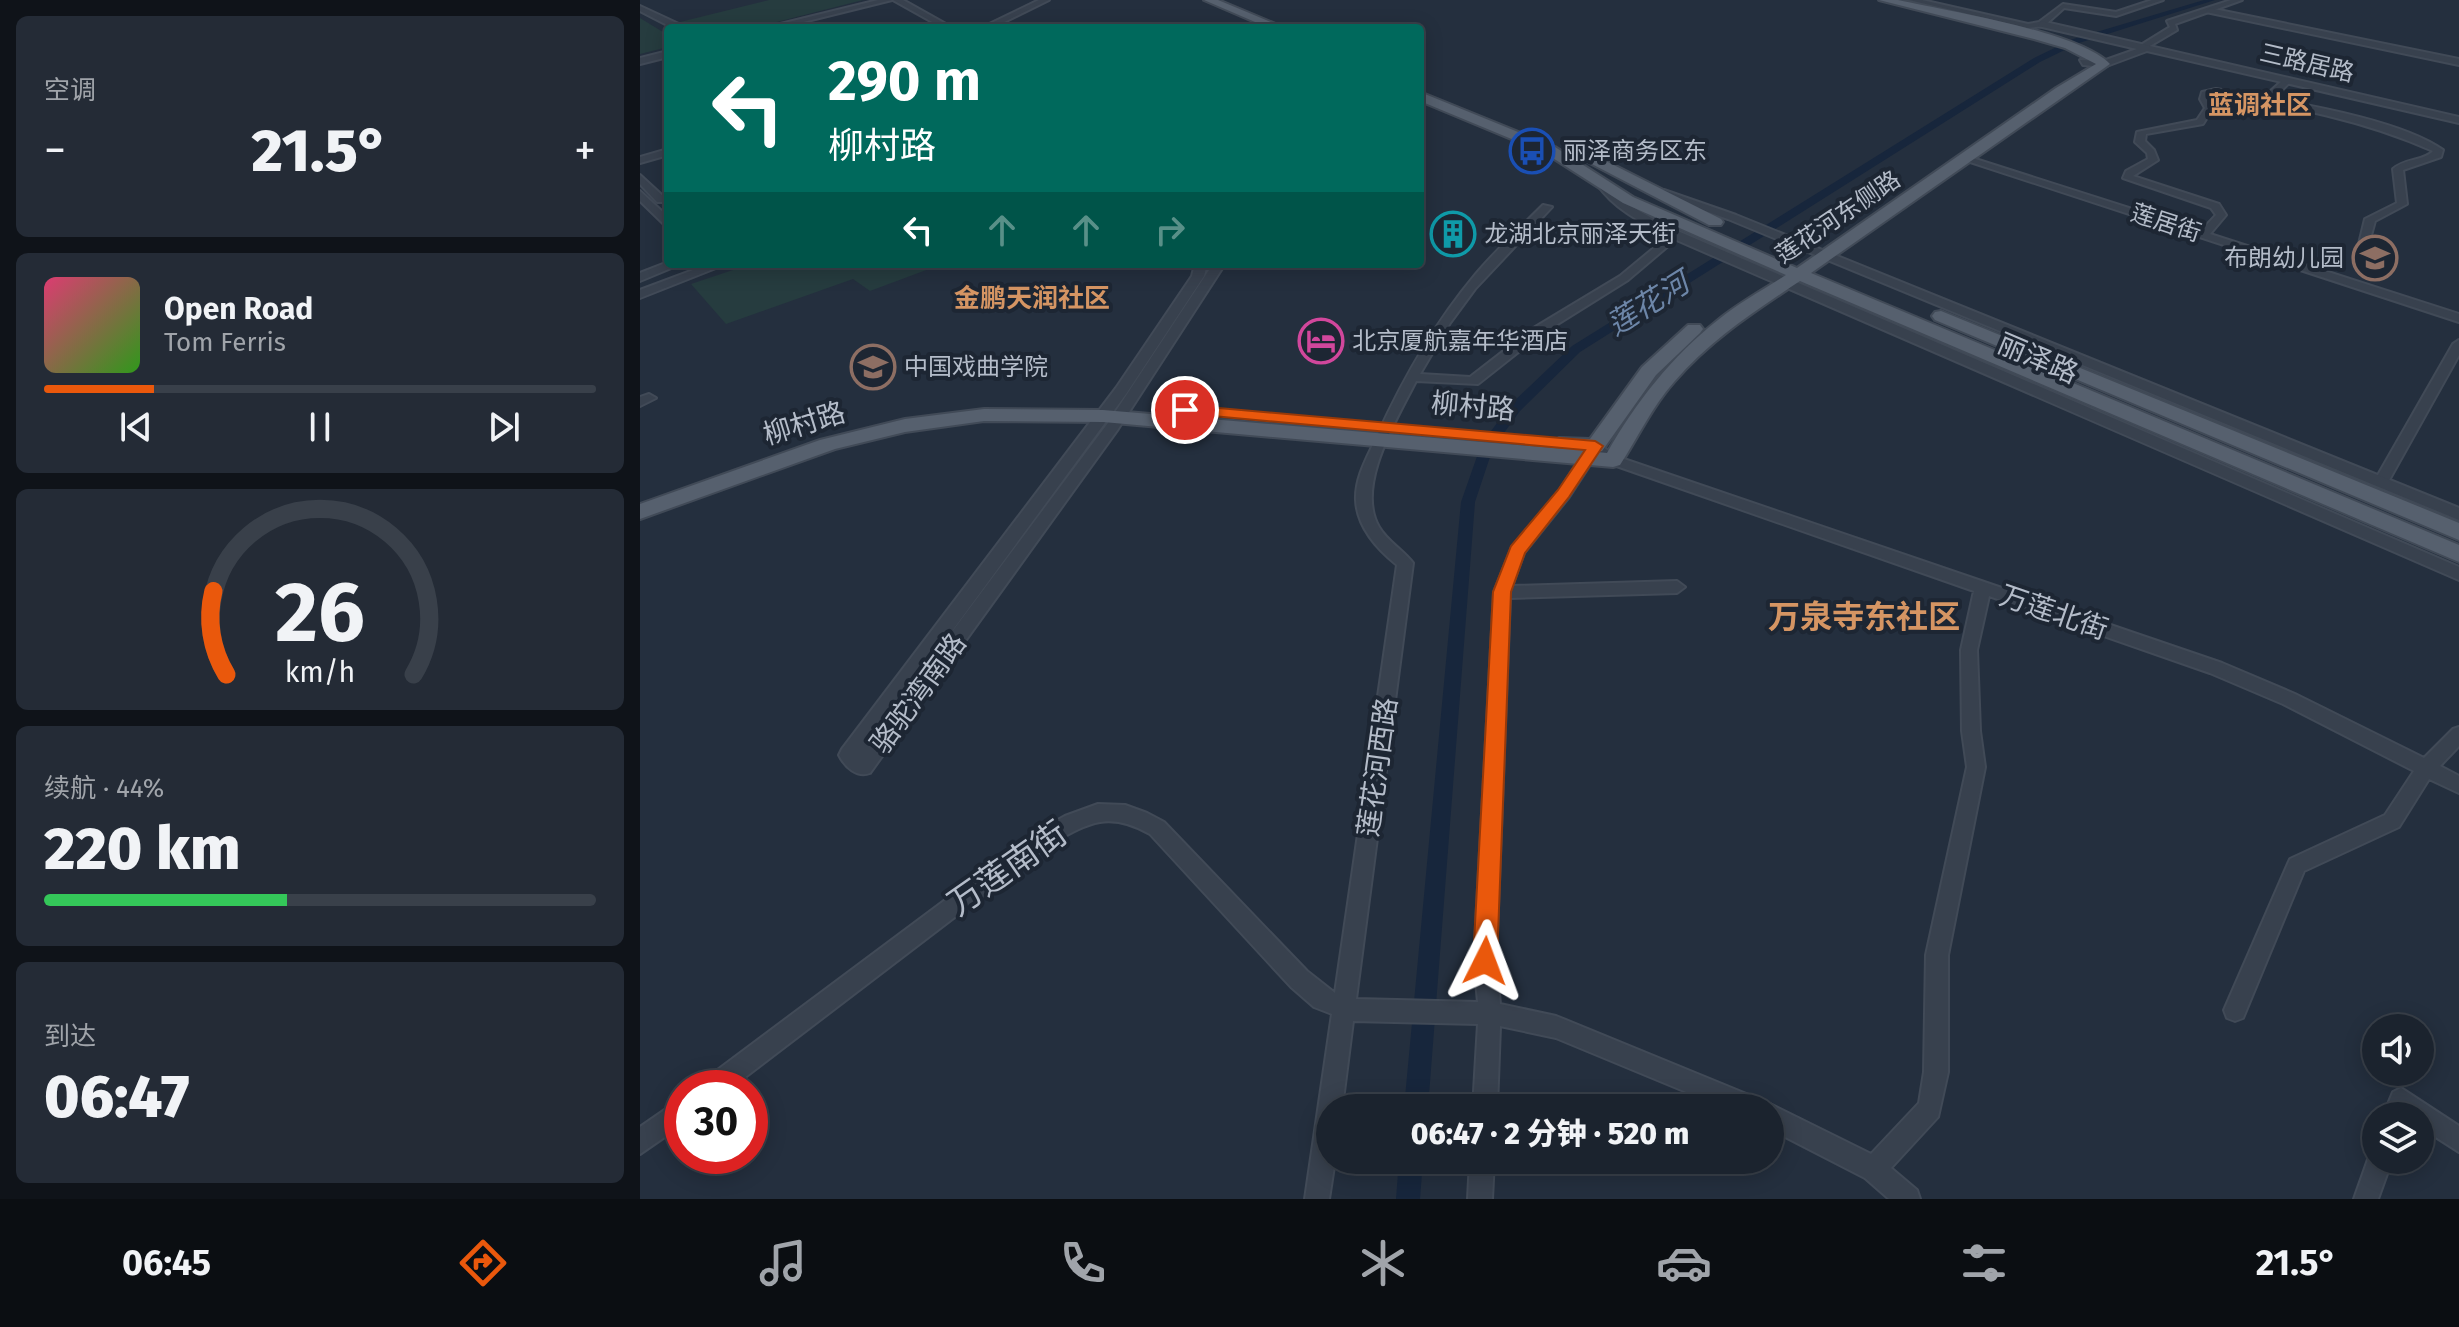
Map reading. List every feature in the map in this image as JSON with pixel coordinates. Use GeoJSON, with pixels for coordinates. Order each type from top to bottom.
{"type":"FeatureCollection","features":[{"type":"Feature","properties":{"kind":"main road"},"geometry":{"type":"LineString","coordinates":[[1868,0],[2040,40]]}},
{"type":"Feature","properties":{"kind":"main road"},"geometry":{"type":"LineString","coordinates":[[1884,0],[2040,40],[2080,56],[2099,58],[2104,64]]}},
{"type":"Feature","properties":{"kind":"main road"},"geometry":{"type":"LineString","coordinates":[[1204,3],[1247,24]]}},
{"type":"Feature","properties":{"kind":"main road"},"geometry":{"type":"LineString","coordinates":[[1204,3],[1267,24]]}},
{"type":"Feature","properties":{"kind":"main road","name":"莲花河东侧路"},"geometry":{"type":"LineString","coordinates":[[1613,460],[1651,398],[1691,352],[1791,263],[2080,56]]}},
{"type":"Feature","properties":{"kind":"main road","name":"莲花河东侧路"},"geometry":{"type":"LineString","coordinates":[[1591,452],[1649,371],[1729,302],[1963,158],[2104,64]]}},
{"type":"Feature","properties":{"kind":"main road","name":"丽泽路"},"geometry":{"type":"LineString","coordinates":[[1424,87],[1583,153],[1646,187],[1725,221],[1791,263],[2159,426],[2377,500],[2459,554]]}},
{"type":"Feature","properties":{"kind":"main road","name":"丽泽路"},"geometry":{"type":"LineString","coordinates":[[1424,98],[1550,150],[1642,208],[1697,238],[1791,263],[2193,421],[2459,532]]}},
{"type":"Feature","properties":{"kind":"main road"},"geometry":{"type":"LineString","coordinates":[[2109,374],[2193,421]]}},
{"type":"Feature","properties":{"kind":"main road","name":"柳村路"},"geometry":{"type":"LineString","coordinates":[[640,499],[787,445],[887,417],[993,403],[1516,445],[1591,452],[1613,460]]}},
{"type":"Feature","properties":{"kind":"main road"},"geometry":{"type":"LineString","coordinates":[[2077,407],[2159,426]]}},
{"type":"Feature","properties":{"kind":"main road","name":"柳村路"},"geometry":{"type":"LineString","coordinates":[[640,512],[795,454],[898,426],[1018,413],[1115,411]]}},
{"type":"Feature","properties":{"kind":"street"},"geometry":{"type":"LineString","coordinates":[[786,24],[892,0],[941,24]]}},
{"type":"Feature","properties":{"kind":"street"},"geometry":{"type":"LineString","coordinates":[[796,24],[892,0],[930,24]]}},
{"type":"Feature","properties":{"kind":"street"},"geometry":{"type":"LineString","coordinates":[[983,24],[1032,0]]}},
{"type":"Feature","properties":{"kind":"street"},"geometry":{"type":"LineString","coordinates":[[994,24],[1045,0]]}},
{"type":"Feature","properties":{"kind":"street"},"geometry":{"type":"LineString","coordinates":[[1913,0],[2024,26],[2041,24],[2063,6],[2116,14],[2159,0]]}},
{"type":"Feature","properties":{"kind":"street"},"geometry":{"type":"LineString","coordinates":[[2104,64],[2142,48],[2174,28],[2170,23],[2238,0]]}},
{"type":"Feature","properties":{"kind":"street"},"geometry":{"type":"LineString","coordinates":[[644,3],[674,24]]}},
{"type":"Feature","properties":{"kind":"street"},"geometry":{"type":"LineString","coordinates":[[2209,10],[2459,62]]}},
{"type":"Feature","properties":{"kind":"street","name":"三路居路"},"geometry":{"type":"LineString","coordinates":[[2041,24],[2459,120]]}},
{"type":"Feature","properties":{"kind":"street"},"geometry":{"type":"LineString","coordinates":[[640,59],[664,54]]}},
{"type":"Feature","properties":{"kind":"street"},"geometry":{"type":"LineString","coordinates":[[2266,100],[2287,81]]}},
{"type":"Feature","properties":{"kind":"street"},"geometry":{"type":"LineString","coordinates":[[2203,235],[2221,215],[2215,206],[2128,178],[2129,173],[2153,160],[2151,152],[2141,145],[2139,137],[2148,129],[2200,122],[2208,114],[2205,94],[2216,92],[2266,100],[2353,121],[2438,150],[2438,155],[2431,159],[2408,163],[2398,169],[2402,204],[2370,219],[2363,248]]}},
{"type":"Feature","properties":{"kind":"street"},"geometry":{"type":"LineString","coordinates":[[640,158],[664,151]]}},
{"type":"Feature","properties":{"kind":"street","name":"莲居街"},"geometry":{"type":"LineString","coordinates":[[1963,158],[2459,318]]}},
{"type":"Feature","properties":{"kind":"street"},"geometry":{"type":"LineString","coordinates":[[640,178],[664,204]]}},
{"type":"Feature","properties":{"kind":"street","name":"丽泽路"},"geometry":{"type":"LineString","coordinates":[[1603,184],[1609,196],[1621,205],[1676,235],[1697,238]]}},
{"type":"Feature","properties":{"kind":"street"},"geometry":{"type":"LineString","coordinates":[[640,194],[664,220]]}},
{"type":"Feature","properties":{"kind":"street","name":"莲花河西路"},"geometry":{"type":"LineString","coordinates":[[1332,1094],[1405,563],[1382,542],[1370,524],[1363,496],[1384,434],[1412,377],[1471,286],[1547,207]]}},
{"type":"Feature","properties":{"kind":"street"},"geometry":{"type":"LineString","coordinates":[[1412,377],[1473,381],[1536,332],[1624,278],[1676,235]]}},
{"type":"Feature","properties":{"kind":"street","name":"丽泽路"},"geometry":{"type":"LineString","coordinates":[[1791,263],[2109,374],[2377,500],[2459,514]]}},
{"type":"Feature","properties":{"kind":"street","name":"丽泽路"},"geometry":{"type":"LineString","coordinates":[[1791,263],[2077,407],[2459,574]]}},
{"type":"Feature","properties":{"kind":"street"},"geometry":{"type":"LineString","coordinates":[[640,277],[664,268]]}},
{"type":"Feature","properties":{"kind":"street"},"geometry":{"type":"LineString","coordinates":[[640,294],[704,268]]}},
{"type":"Feature","properties":{"kind":"street","name":"骆驼湾南路"},"geometry":{"type":"LineString","coordinates":[[1200,268],[1115,411],[849,755],[863,767],[1205,289],[1217,268]]}},
{"type":"Feature","properties":{"kind":"street"},"geometry":{"type":"LineString","coordinates":[[2377,500],[2459,344]]}},
{"type":"Feature","properties":{"kind":"street"},"geometry":{"type":"LineString","coordinates":[[1484,1094],[1479,1014],[1485,961],[1502,592],[1517,551],[1591,452]]}},
{"type":"Feature","properties":{"kind":"street","name":"万莲北街"},"geometry":{"type":"LineString","coordinates":[[1613,460],[2249,681],[2459,785]]}},
{"type":"Feature","properties":{"kind":"street"},"geometry":{"type":"LineString","coordinates":[[1502,592],[1677,587]]}},
{"type":"Feature","properties":{"kind":"street"},"geometry":{"type":"LineString","coordinates":[[1874,1169],[1930,1109],[1936,1072],[1937,955],[1976,767],[1971,731],[1969,650],[1983,588]]}},
{"type":"Feature","properties":{"kind":"street"},"geometry":{"type":"LineString","coordinates":[[2235,1010],[2297,865],[2392,821],[2426,768],[2459,734]]}},
{"type":"Feature","properties":{"kind":"street","name":"万莲南街"},"geometry":{"type":"LineString","coordinates":[[736,1070],[1042,839],[1085,815],[1102,811],[1135,814],[1157,828],[1299,979],[1322,999],[1345,1009],[1375,1012],[1479,1014]]}},
{"type":"Feature","properties":{"kind":"street"},"geometry":{"type":"LineString","coordinates":[[1479,1014],[1556,1027],[1719,1094]]}},
{"type":"Feature","properties":{"kind":"street"},"geometry":{"type":"LineString","coordinates":[[1784,1123],[1874,1169],[1908,1199]]}},
{"type":"Feature","properties":{"kind":"street"},"geometry":{"type":"LineString","coordinates":[[2434,1123],[2459,1140]]}},
{"type":"Feature","properties":{"kind":"street"},"geometry":{"type":"LineString","coordinates":[[640,1142],[664,1124]]}},
{"type":"Feature","properties":{"kind":"street","name":"莲花河西路"},"geometry":{"type":"LineString","coordinates":[[1317,1199],[1321,1174]]}},
{"type":"Feature","properties":{"kind":"street"},"geometry":{"type":"LineString","coordinates":[[1480,1199],[1481,1174]]}},
{"type":"Feature","properties":{"kind":"street"},"geometry":{"type":"LineString","coordinates":[[2366,1199],[2375,1174]]}},
{"type":"Feature","properties":{"kind":"green space"},"geometry":{"type":"Polygon","coordinates":[[[769,0],[863,0],[769,24],[680,22],[769,0]]]}},
{"type":"Feature","properties":{"kind":"green space"},"geometry":{"type":"Polygon","coordinates":[[[640,18],[664,33],[664,48],[640,54],[640,18]]]}},
{"type":"Feature","properties":{"kind":"green space"},"geometry":{"type":"Polygon","coordinates":[[[739,268],[929,269],[870,291],[853,279],[726,324],[691,284],[739,268]]]}},
{"type":"Feature","properties":{"kind":"waterway","name":"莲花河"},"geometry":{"type":"LineString","coordinates":[[1417,1094],[1468,502],[1486,448],[1515,408],[1576,349],[2037,60],[2076,41],[2211,0]]}},
{"type":"Feature","properties":{"kind":"waterway","name":"莲花河"},"geometry":{"type":"LineString","coordinates":[[1408,1199],[1410,1174]]}},
{"type":"Feature","properties":{"kind":"place","name":"丽泽商务区东"},"geometry":{"type":"Point","coordinates":[1532,151]}},
{"type":"Feature","properties":{"kind":"place","name":"龙湖北京丽泽天街"},"geometry":{"type":"Point","coordinates":[1453,234]}},
{"type":"Feature","properties":{"kind":"place","name":"布朗幼儿园"},"geometry":{"type":"Point","coordinates":[2375,258]}},
{"type":"Feature","properties":{"kind":"place","name":"北京厦航嘉年华酒店"},"geometry":{"type":"Point","coordinates":[1321,341]}},
{"type":"Feature","properties":{"kind":"place","name":"中国戏曲学院"},"geometry":{"type":"Point","coordinates":[873,367]}},
{"type":"Feature","properties":{"kind":"district","name":"蓝调社区"},"geometry":{"type":"Point","coordinates":[2260,105]}},
{"type":"Feature","properties":{"kind":"district","name":"金鹏天润社区"},"geometry":{"type":"Point","coordinates":[1032,298]}},
{"type":"Feature","properties":{"kind":"district","name":"万泉寺东社区"},"geometry":{"type":"Point","coordinates":[1864,617]}},
{"type":"Feature","properties":{"kind":"route"},"geometry":{"type":"LineString","coordinates":[[1185,410],[1595,446],[1564,494],[1517,551],[1502,592],[1485,961]]}}]}
